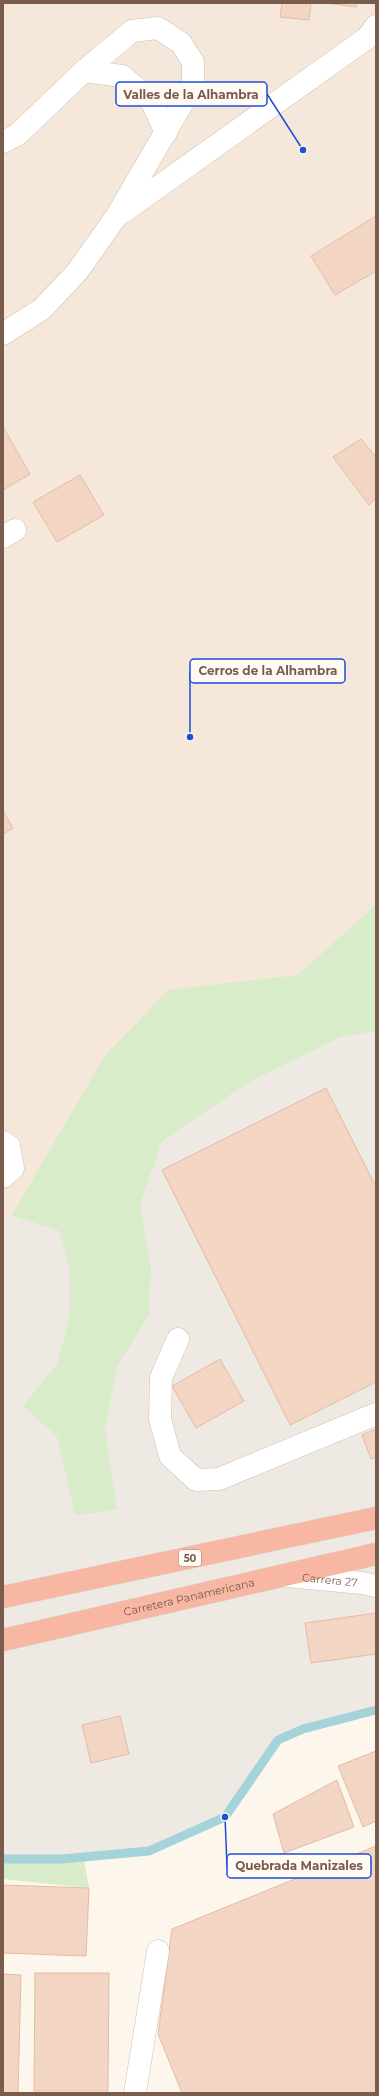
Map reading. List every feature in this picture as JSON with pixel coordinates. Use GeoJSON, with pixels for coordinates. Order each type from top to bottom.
{"type":"FeatureCollection","features":[{"type":"Feature","properties":{"kind":"highway","name":"50"},"geometry":{"type":"LineString","coordinates":[[3,1597],[376,1518]]}},
{"type":"Feature","properties":{"kind":"highway","name":"Carretera Panamericana"},"geometry":{"type":"LineString","coordinates":[[3,1640],[376,1554]]}},
{"type":"Feature","properties":{"kind":"street"},"geometry":{"type":"LineString","coordinates":[[3,142],[17,135],[84,71],[132,31],[158,28],[181,43],[194,62],[193,85],[116,217],[77,272],[42,309],[3,334]]}},
{"type":"Feature","properties":{"kind":"street"},"geometry":{"type":"LineString","coordinates":[[116,217],[373,38]]}},
{"type":"Feature","properties":{"kind":"street"},"geometry":{"type":"LineString","coordinates":[[84,71],[122,76],[151,100],[166,133]]}},
{"type":"Feature","properties":{"kind":"street"},"geometry":{"type":"LineString","coordinates":[[3,1142],[9,1146],[13,1168],[3,1177]]}},
{"type":"Feature","properties":{"kind":"street"},"geometry":{"type":"LineString","coordinates":[[178,1339],[161,1378],[160,1419],[170,1456],[196,1480],[219,1479],[376,1414]]}},
{"type":"Feature","properties":{"kind":"street","name":"Carrera 27"},"geometry":{"type":"LineString","coordinates":[[283,1576],[362,1582],[376,1586]]}},
{"type":"Feature","properties":{"kind":"street"},"geometry":{"type":"LineString","coordinates":[[134,2093],[158,1951]]}},
{"type":"Feature","properties":{"kind":"shaded area"},"geometry":{"type":"Polygon","coordinates":[[[3,3],[376,3],[376,904],[298,975],[168,991],[12,1215],[3,1220],[3,3]]]}},
{"type":"Feature","properties":{"kind":"shaded area"},"geometry":{"type":"Polygon","coordinates":[[[376,904],[376,1710],[303,1729],[278,1740],[225,1817],[149,1851],[62,1859],[3,1859],[3,1220],[12,1215],[104,1057],[168,990],[298,975],[376,904]]]}},
{"type":"Feature","properties":{"kind":"green space"},"geometry":{"type":"Polygon","coordinates":[[[376,904],[376,1031],[341,1037],[249,1082],[162,1141],[140,1204],[151,1267],[149,1315],[117,1367],[105,1429],[117,1510],[75,1515],[57,1437],[23,1406],[57,1364],[70,1317],[70,1270],[59,1231],[12,1215],[104,1057],[168,990],[298,975],[376,904]]]}},
{"type":"Feature","properties":{"kind":"green space"},"geometry":{"type":"Polygon","coordinates":[[[83,1854],[89,1888],[3,1879],[3,1855],[83,1854]]]}},
{"type":"Feature","properties":{"kind":"building"},"geometry":{"type":"Polygon","coordinates":[[[282,3],[311,3],[309,20],[280,17],[282,3]]]}},
{"type":"Feature","properties":{"kind":"building"},"geometry":{"type":"Polygon","coordinates":[[[325,3],[357,3],[356,7],[325,3]]]}},
{"type":"Feature","properties":{"kind":"building"},"geometry":{"type":"Polygon","coordinates":[[[376,216],[376,271],[335,295],[311,256],[376,216]]]}},
{"type":"Feature","properties":{"kind":"building"},"geometry":{"type":"Polygon","coordinates":[[[3,427],[30,474],[3,490],[3,427]]]}},
{"type":"Feature","properties":{"kind":"building"},"geometry":{"type":"Polygon","coordinates":[[[361,439],[376,457],[376,498],[369,505],[333,457],[361,439]]]}},
{"type":"Feature","properties":{"kind":"building"},"geometry":{"type":"Polygon","coordinates":[[[80,475],[104,515],[57,542],[33,502],[80,475]]]}},
{"type":"Feature","properties":{"kind":"building"},"geometry":{"type":"Polygon","coordinates":[[[3,811],[13,828],[3,834],[3,811]]]}},
{"type":"Feature","properties":{"kind":"building"},"geometry":{"type":"Polygon","coordinates":[[[326,1088],[376,1187],[376,1382],[290,1425],[162,1170],[326,1088]]]}},
{"type":"Feature","properties":{"kind":"building"},"geometry":{"type":"Polygon","coordinates":[[[220,1359],[244,1401],[196,1428],[172,1386],[220,1359]]]}},
{"type":"Feature","properties":{"kind":"building"},"geometry":{"type":"Polygon","coordinates":[[[376,1429],[376,1457],[371,1459],[362,1435],[376,1429]]]}},
{"type":"Feature","properties":{"kind":"building"},"geometry":{"type":"Polygon","coordinates":[[[376,1613],[376,1654],[311,1663],[305,1623],[376,1613]]]}},
{"type":"Feature","properties":{"kind":"building"},"geometry":{"type":"Polygon","coordinates":[[[120,1716],[129,1754],[91,1763],[82,1725],[120,1716]]]}},
{"type":"Feature","properties":{"kind":"building"},"geometry":{"type":"Polygon","coordinates":[[[376,1751],[376,1821],[363,1827],[338,1766],[376,1751]]]}},
{"type":"Feature","properties":{"kind":"building"},"geometry":{"type":"Polygon","coordinates":[[[337,1780],[354,1827],[284,1853],[273,1814],[337,1780]]]}},
{"type":"Feature","properties":{"kind":"building"},"geometry":{"type":"Polygon","coordinates":[[[376,1846],[376,2093],[182,2093],[158,2034],[172,1929],[376,1846]]]}},
{"type":"Feature","properties":{"kind":"building"},"geometry":{"type":"Polygon","coordinates":[[[3,1885],[89,1888],[86,1956],[3,1953],[3,1885]]]}},
{"type":"Feature","properties":{"kind":"building"},"geometry":{"type":"Polygon","coordinates":[[[35,1973],[109,1973],[108,2091],[34,2091],[35,1973]]]}},
{"type":"Feature","properties":{"kind":"building"},"geometry":{"type":"Polygon","coordinates":[[[3,1974],[21,1975],[18,2093],[3,2093],[3,1974]]]}},
{"type":"Feature","properties":{"kind":"waterway"},"geometry":{"type":"LineString","coordinates":[[3,1859],[62,1859],[149,1851],[225,1817],[278,1740],[303,1729],[376,1710]]}},
{"type":"Feature","properties":{"kind":"place","name":"Valles de la Alhambra"},"geometry":{"type":"Point","coordinates":[303,150]}},
{"type":"Feature","properties":{"kind":"place","name":"Cerros de la Alhambra"},"geometry":{"type":"Point","coordinates":[190,737]}},
{"type":"Feature","properties":{"kind":"place","name":"Quebrada Manizales"},"geometry":{"type":"Point","coordinates":[225,1817]}}]}
